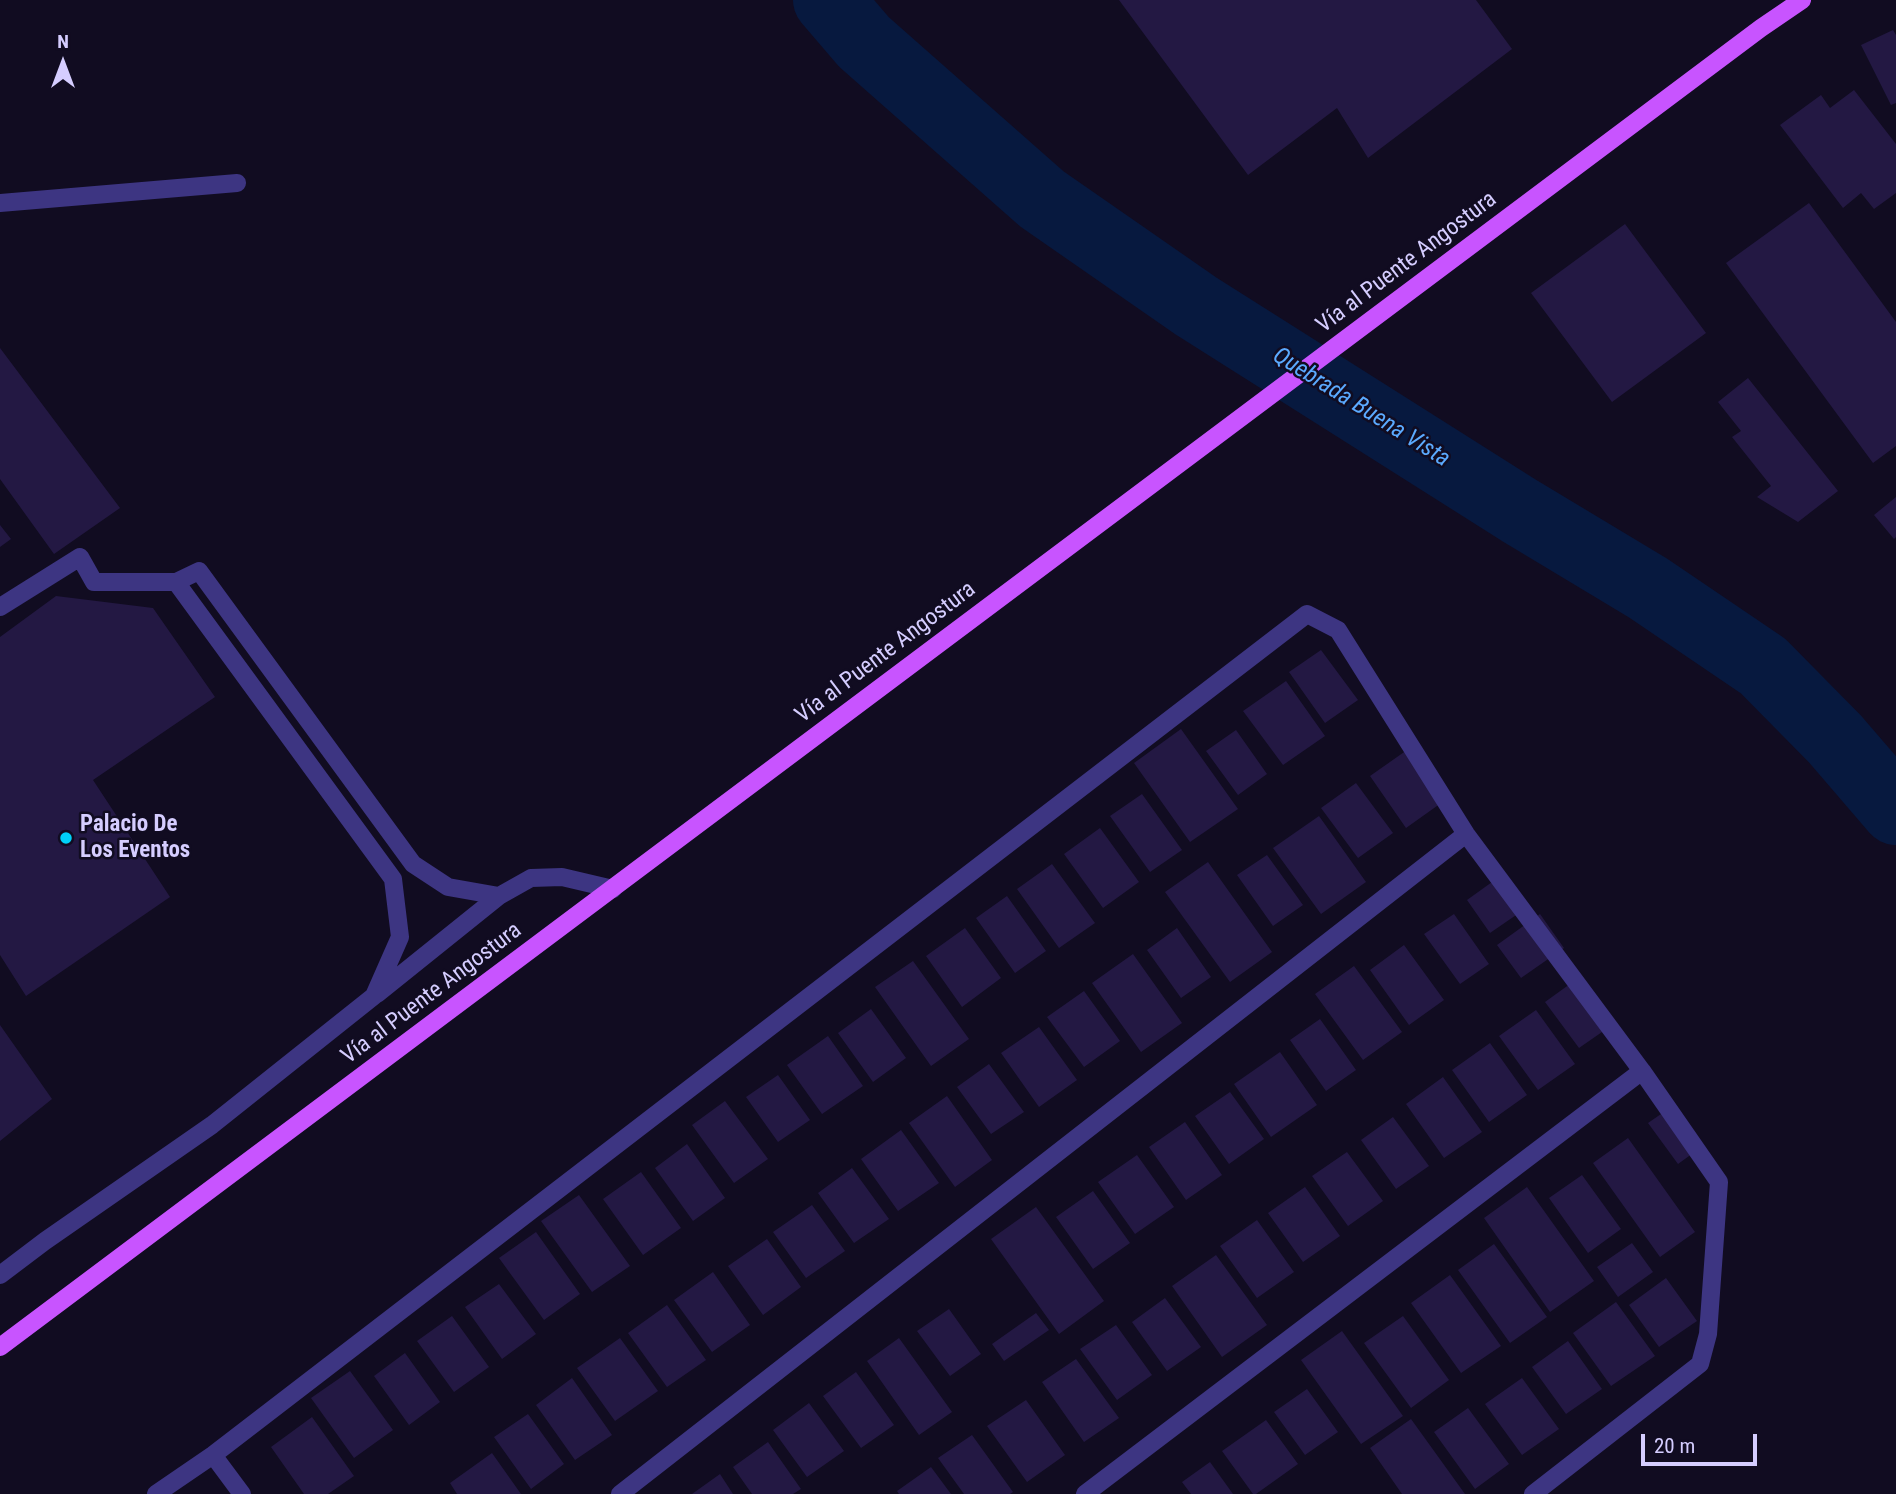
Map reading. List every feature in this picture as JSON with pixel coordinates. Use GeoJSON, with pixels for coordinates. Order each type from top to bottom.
{"type":"FeatureCollection","features":[{"type":"Feature","properties":{"kind":"main road","name":"Vía al Puente Angostura"},"geometry":{"type":"LineString","coordinates":[[0,1347],[1802,0]]}},
{"type":"Feature","properties":{"kind":"street"},"geometry":{"type":"LineString","coordinates":[[0,203],[237,183]]}},
{"type":"Feature","properties":{"kind":"street"},"geometry":{"type":"LineString","coordinates":[[0,607],[80,557],[94,582],[176,582],[199,571],[413,864],[448,887],[499,897]]}},
{"type":"Feature","properties":{"kind":"street"},"geometry":{"type":"LineString","coordinates":[[176,582],[393,878],[400,937],[374,996]]}},
{"type":"Feature","properties":{"kind":"street"},"geometry":{"type":"LineString","coordinates":[[156,1494],[213,1455],[1307,614],[1338,631],[1466,834],[1642,1071],[1719,1182],[1708,1334],[1700,1364],[1533,1494]]}},
{"type":"Feature","properties":{"kind":"street"},"geometry":{"type":"LineString","coordinates":[[620,1494],[1466,834]]}},
{"type":"Feature","properties":{"kind":"street"},"geometry":{"type":"LineString","coordinates":[[0,1275],[212,1125],[499,897],[531,878],[562,877],[613,889]]}},
{"type":"Feature","properties":{"kind":"street"},"geometry":{"type":"LineString","coordinates":[[1085,1494],[1642,1071]]}},
{"type":"Feature","properties":{"kind":"street"},"geometry":{"type":"LineString","coordinates":[[213,1455],[242,1494]]}},
{"type":"Feature","properties":{"kind":"building"},"geometry":{"type":"Polygon","coordinates":[[[1119,0],[1476,0],[1512,49],[1368,158],[1337,108],[1248,175],[1119,0]]]}},
{"type":"Feature","properties":{"kind":"building"},"geometry":{"type":"Polygon","coordinates":[[[1893,30],[1896,35],[1896,103],[1891,105],[1861,45],[1893,30]]]}},
{"type":"Feature","properties":{"kind":"building"},"geometry":{"type":"Polygon","coordinates":[[[1854,90],[1896,144],[1896,193],[1874,209],[1861,193],[1843,208],[1780,125],[1821,95],[1830,108],[1854,90]]]}},
{"type":"Feature","properties":{"kind":"building"},"geometry":{"type":"Polygon","coordinates":[[[1809,203],[1896,322],[1896,446],[1873,463],[1726,263],[1809,203]]]}},
{"type":"Feature","properties":{"kind":"building"},"geometry":{"type":"Polygon","coordinates":[[[1625,224],[1706,333],[1612,402],[1531,293],[1625,224]]]}},
{"type":"Feature","properties":{"kind":"building"},"geometry":{"type":"Polygon","coordinates":[[[0,348],[120,508],[54,554],[0,479],[0,348]]]}},
{"type":"Feature","properties":{"kind":"building"},"geometry":{"type":"Polygon","coordinates":[[[1748,378],[1838,491],[1798,522],[1757,497],[1771,486],[1732,437],[1741,431],[1718,402],[1748,378]]]}},
{"type":"Feature","properties":{"kind":"building"},"geometry":{"type":"Polygon","coordinates":[[[1896,497],[1896,537],[1894,539],[1874,515],[1896,497]]]}},
{"type":"Feature","properties":{"kind":"building"},"geometry":{"type":"Polygon","coordinates":[[[0,525],[11,539],[0,547],[0,525]]]}},
{"type":"Feature","properties":{"kind":"building","name":"Palacio De Los Eventos"},"geometry":{"type":"Polygon","coordinates":[[[56,596],[153,608],[215,697],[93,780],[170,897],[26,996],[0,955],[0,637],[56,596]]]}},
{"type":"Feature","properties":{"kind":"building"},"geometry":{"type":"Polygon","coordinates":[[[1321,650],[1358,700],[1325,723],[1289,672],[1321,650]]]}},
{"type":"Feature","properties":{"kind":"building"},"geometry":{"type":"Polygon","coordinates":[[[1286,681],[1325,736],[1283,765],[1243,711],[1286,681]]]}},
{"type":"Feature","properties":{"kind":"building"},"geometry":{"type":"Polygon","coordinates":[[[1181,729],[1238,809],[1190,842],[1134,763],[1181,729]]]}},
{"type":"Feature","properties":{"kind":"building"},"geometry":{"type":"Polygon","coordinates":[[[1236,730],[1267,774],[1238,795],[1206,751],[1236,730]]]}},
{"type":"Feature","properties":{"kind":"building"},"geometry":{"type":"Polygon","coordinates":[[[1407,750],[1444,801],[1406,828],[1370,776],[1407,750]]]}},
{"type":"Feature","properties":{"kind":"building"},"geometry":{"type":"Polygon","coordinates":[[[1356,783],[1393,833],[1358,858],[1321,808],[1356,783]]]}},
{"type":"Feature","properties":{"kind":"building"},"geometry":{"type":"Polygon","coordinates":[[[1142,794],[1182,850],[1150,872],[1110,816],[1142,794]]]}},
{"type":"Feature","properties":{"kind":"building"},"geometry":{"type":"Polygon","coordinates":[[[1319,816],[1366,882],[1321,914],[1273,848],[1319,816]]]}},
{"type":"Feature","properties":{"kind":"building"},"geometry":{"type":"Polygon","coordinates":[[[1100,828],[1139,882],[1103,908],[1064,854],[1100,828]]]}},
{"type":"Feature","properties":{"kind":"building"},"geometry":{"type":"Polygon","coordinates":[[[1267,855],[1303,905],[1273,926],[1237,875],[1267,855]]]}},
{"type":"Feature","properties":{"kind":"building"},"geometry":{"type":"Polygon","coordinates":[[[1208,862],[1272,952],[1230,982],[1165,892],[1208,862]]]}},
{"type":"Feature","properties":{"kind":"building"},"geometry":{"type":"Polygon","coordinates":[[[1052,864],[1095,923],[1059,948],[1017,889],[1052,864]]]}},
{"type":"Feature","properties":{"kind":"building"},"geometry":{"type":"Polygon","coordinates":[[[1499,877],[1522,911],[1490,933],[1467,900],[1499,877]]]}},
{"type":"Feature","properties":{"kind":"building"},"geometry":{"type":"Polygon","coordinates":[[[1007,896],[1046,951],[1015,973],[976,918],[1007,896]]]}},
{"type":"Feature","properties":{"kind":"building"},"geometry":{"type":"Polygon","coordinates":[[[1454,914],[1489,964],[1460,984],[1424,934],[1454,914]]]}},
{"type":"Feature","properties":{"kind":"building"},"geometry":{"type":"Polygon","coordinates":[[[1540,914],[1564,948],[1521,978],[1497,945],[1540,914]]]}},
{"type":"Feature","properties":{"kind":"building"},"geometry":{"type":"Polygon","coordinates":[[[965,928],[1001,978],[962,1007],[926,956],[965,928]]]}},
{"type":"Feature","properties":{"kind":"building"},"geometry":{"type":"Polygon","coordinates":[[[1177,928],[1211,977],[1181,998],[1147,950],[1177,928]]]}},
{"type":"Feature","properties":{"kind":"building"},"geometry":{"type":"Polygon","coordinates":[[[1404,945],[1444,1000],[1409,1025],[1370,970],[1404,945]]]}},
{"type":"Feature","properties":{"kind":"building"},"geometry":{"type":"Polygon","coordinates":[[[1133,954],[1182,1023],[1141,1052],[1092,983],[1133,954]]]}},
{"type":"Feature","properties":{"kind":"building"},"geometry":{"type":"Polygon","coordinates":[[[913,961],[969,1039],[931,1066],[875,987],[913,961]]]}},
{"type":"Feature","properties":{"kind":"building"},"geometry":{"type":"Polygon","coordinates":[[[1354,966],[1402,1032],[1363,1060],[1315,994],[1354,966]]]}},
{"type":"Feature","properties":{"kind":"building"},"geometry":{"type":"Polygon","coordinates":[[[1581,976],[1615,1023],[1579,1048],[1545,1002],[1581,976]]]}},
{"type":"Feature","properties":{"kind":"building"},"geometry":{"type":"Polygon","coordinates":[[[1084,991],[1120,1041],[1084,1067],[1047,1017],[1084,991]]]}},
{"type":"Feature","properties":{"kind":"building"},"geometry":{"type":"Polygon","coordinates":[[[871,1009],[906,1058],[873,1082],[838,1033],[871,1009]]]}},
{"type":"Feature","properties":{"kind":"building"},"geometry":{"type":"Polygon","coordinates":[[[1536,1010],[1575,1064],[1538,1090],[1499,1036],[1536,1010]]]}},
{"type":"Feature","properties":{"kind":"building"},"geometry":{"type":"Polygon","coordinates":[[[1320,1019],[1356,1070],[1326,1091],[1290,1040],[1320,1019]]]}},
{"type":"Feature","properties":{"kind":"building"},"geometry":{"type":"Polygon","coordinates":[[[0,1025],[52,1099],[0,1141],[0,1025]]]}},
{"type":"Feature","properties":{"kind":"building"},"geometry":{"type":"Polygon","coordinates":[[[1039,1027],[1077,1080],[1039,1107],[1001,1053],[1039,1027]]]}},
{"type":"Feature","properties":{"kind":"building"},"geometry":{"type":"Polygon","coordinates":[[[828,1036],[863,1086],[822,1114],[787,1065],[828,1036]]]}},
{"type":"Feature","properties":{"kind":"building"},"geometry":{"type":"Polygon","coordinates":[[[1490,1043],[1527,1095],[1489,1122],[1452,1070],[1490,1043]]]}},
{"type":"Feature","properties":{"kind":"building"},"geometry":{"type":"Polygon","coordinates":[[[1280,1052],[1317,1105],[1271,1137],[1234,1084],[1280,1052]]]}},
{"type":"Feature","properties":{"kind":"building"},"geometry":{"type":"Polygon","coordinates":[[[989,1064],[1024,1112],[991,1134],[957,1087],[989,1064]]]}},
{"type":"Feature","properties":{"kind":"building"},"geometry":{"type":"Polygon","coordinates":[[[778,1075],[810,1120],[778,1142],[746,1097],[778,1075]]]}},
{"type":"Feature","properties":{"kind":"building"},"geometry":{"type":"Polygon","coordinates":[[[1443,1077],[1482,1132],[1444,1158],[1406,1104],[1443,1077]]]}},
{"type":"Feature","properties":{"kind":"building"},"geometry":{"type":"Polygon","coordinates":[[[1230,1092],[1264,1139],[1229,1164],[1195,1116],[1230,1092]]]}},
{"type":"Feature","properties":{"kind":"building"},"geometry":{"type":"Polygon","coordinates":[[[947,1096],[992,1160],[955,1187],[909,1123],[947,1096]]]}},
{"type":"Feature","properties":{"kind":"building"},"geometry":{"type":"Polygon","coordinates":[[[725,1101],[768,1159],[734,1183],[692,1125],[725,1101]]]}},
{"type":"Feature","properties":{"kind":"building"},"geometry":{"type":"Polygon","coordinates":[[[1674,1105],[1703,1146],[1678,1164],[1648,1123],[1674,1105]]]}},
{"type":"Feature","properties":{"kind":"building"},"geometry":{"type":"Polygon","coordinates":[[[1393,1117],[1429,1166],[1396,1189],[1361,1140],[1393,1117]]]}},
{"type":"Feature","properties":{"kind":"building"},"geometry":{"type":"Polygon","coordinates":[[[1185,1122],[1222,1175],[1186,1200],[1149,1147],[1185,1122]]]}},
{"type":"Feature","properties":{"kind":"building"},"geometry":{"type":"Polygon","coordinates":[[[901,1130],[939,1183],[898,1211],[861,1159],[901,1130]]]}},
{"type":"Feature","properties":{"kind":"building"},"geometry":{"type":"Polygon","coordinates":[[[1628,1138],[1695,1232],[1660,1257],[1593,1163],[1628,1138]]]}},
{"type":"Feature","properties":{"kind":"building"},"geometry":{"type":"Polygon","coordinates":[[[687,1144],[725,1198],[693,1221],[655,1168],[687,1144]]]}},
{"type":"Feature","properties":{"kind":"building"},"geometry":{"type":"Polygon","coordinates":[[[1347,1152],[1383,1201],[1348,1226],[1312,1176],[1347,1152]]]}},
{"type":"Feature","properties":{"kind":"building"},"geometry":{"type":"Polygon","coordinates":[[[1137,1155],[1174,1207],[1135,1234],[1098,1182],[1137,1155]]]}},
{"type":"Feature","properties":{"kind":"building"},"geometry":{"type":"Polygon","coordinates":[[[852,1168],[889,1219],[854,1243],[818,1193],[852,1168]]]}},
{"type":"Feature","properties":{"kind":"building"},"geometry":{"type":"Polygon","coordinates":[[[641,1172],[681,1228],[643,1255],[603,1199],[641,1172]]]}},
{"type":"Feature","properties":{"kind":"building"},"geometry":{"type":"Polygon","coordinates":[[[1582,1175],[1621,1229],[1588,1253],[1549,1198],[1582,1175]]]}},
{"type":"Feature","properties":{"kind":"building"},"geometry":{"type":"Polygon","coordinates":[[[1305,1187],[1340,1236],[1303,1262],[1268,1213],[1305,1187]]]}},
{"type":"Feature","properties":{"kind":"building"},"geometry":{"type":"Polygon","coordinates":[[[1527,1187],[1594,1281],[1550,1312],[1484,1218],[1527,1187]]]}},
{"type":"Feature","properties":{"kind":"building"},"geometry":{"type":"Polygon","coordinates":[[[1093,1191],[1130,1243],[1093,1269],[1056,1217],[1093,1191]]]}},
{"type":"Feature","properties":{"kind":"building"},"geometry":{"type":"Polygon","coordinates":[[[579,1195],[630,1266],[592,1292],[541,1221],[579,1195]]]}},
{"type":"Feature","properties":{"kind":"building"},"geometry":{"type":"Polygon","coordinates":[[[812,1205],[845,1251],[806,1278],[773,1232],[812,1205]]]}},
{"type":"Feature","properties":{"kind":"building"},"geometry":{"type":"Polygon","coordinates":[[[1036,1207],[1104,1301],[1059,1334],[991,1239],[1036,1207]]]}},
{"type":"Feature","properties":{"kind":"building"},"geometry":{"type":"Polygon","coordinates":[[[1257,1220],[1294,1272],[1257,1298],[1220,1246],[1257,1220]]]}},
{"type":"Feature","properties":{"kind":"building"},"geometry":{"type":"Polygon","coordinates":[[[536,1232],[580,1294],[544,1320],[499,1258],[536,1232]]]}},
{"type":"Feature","properties":{"kind":"building"},"geometry":{"type":"Polygon","coordinates":[[[767,1239],[801,1287],[763,1315],[728,1266],[767,1239]]]}},
{"type":"Feature","properties":{"kind":"building"},"geometry":{"type":"Polygon","coordinates":[[[1632,1243],[1653,1272],[1618,1297],[1597,1267],[1632,1243]]]}},
{"type":"Feature","properties":{"kind":"building"},"geometry":{"type":"Polygon","coordinates":[[[1494,1244],[1547,1317],[1510,1343],[1458,1270],[1494,1244]]]}},
{"type":"Feature","properties":{"kind":"building"},"geometry":{"type":"Polygon","coordinates":[[[1216,1255],[1267,1325],[1222,1357],[1172,1286],[1216,1255]]]}},
{"type":"Feature","properties":{"kind":"building"},"geometry":{"type":"Polygon","coordinates":[[[713,1272],[750,1325],[712,1352],[674,1300],[713,1272]]]}},
{"type":"Feature","properties":{"kind":"building"},"geometry":{"type":"Polygon","coordinates":[[[1450,1275],[1501,1346],[1461,1373],[1411,1303],[1450,1275]]]}},
{"type":"Feature","properties":{"kind":"building"},"geometry":{"type":"Polygon","coordinates":[[[1666,1278],[1697,1321],[1659,1347],[1629,1305],[1666,1278]]]}},
{"type":"Feature","properties":{"kind":"building"},"geometry":{"type":"Polygon","coordinates":[[[499,1284],[536,1334],[502,1359],[465,1307],[499,1284]]]}},
{"type":"Feature","properties":{"kind":"building"},"geometry":{"type":"Polygon","coordinates":[[[1165,1298],[1201,1347],[1167,1371],[1132,1322],[1165,1298]]]}},
{"type":"Feature","properties":{"kind":"building"},"geometry":{"type":"Polygon","coordinates":[[[1616,1302],[1655,1356],[1611,1386],[1573,1333],[1616,1302]]]}},
{"type":"Feature","properties":{"kind":"building"},"geometry":{"type":"Polygon","coordinates":[[[667,1305],[706,1360],[667,1387],[628,1333],[667,1305]]]}},
{"type":"Feature","properties":{"kind":"building"},"geometry":{"type":"Polygon","coordinates":[[[949,1309],[981,1354],[950,1376],[917,1331],[949,1309]]]}},
{"type":"Feature","properties":{"kind":"building"},"geometry":{"type":"Polygon","coordinates":[[[1036,1313],[1049,1330],[1004,1361],[992,1344],[1036,1313]]]}},
{"type":"Feature","properties":{"kind":"building"},"geometry":{"type":"Polygon","coordinates":[[[452,1316],[489,1367],[454,1392],[417,1341],[452,1316]]]}},
{"type":"Feature","properties":{"kind":"building"},"geometry":{"type":"Polygon","coordinates":[[[1403,1316],[1449,1380],[1411,1408],[1364,1343],[1403,1316]]]}},
{"type":"Feature","properties":{"kind":"building"},"geometry":{"type":"Polygon","coordinates":[[[1116,1325],[1152,1375],[1117,1400],[1080,1349],[1116,1325]]]}},
{"type":"Feature","properties":{"kind":"building"},"geometry":{"type":"Polygon","coordinates":[[[1342,1331],[1403,1416],[1361,1444],[1301,1360],[1342,1331]]]}},
{"type":"Feature","properties":{"kind":"building"},"geometry":{"type":"Polygon","coordinates":[[[620,1338],[658,1391],[615,1421],[577,1368],[620,1338]]]}},
{"type":"Feature","properties":{"kind":"building"},"geometry":{"type":"Polygon","coordinates":[[[899,1338],[952,1412],[919,1435],[867,1361],[899,1338]]]}},
{"type":"Feature","properties":{"kind":"building"},"geometry":{"type":"Polygon","coordinates":[[[1568,1341],[1602,1389],[1566,1414],[1532,1367],[1568,1341]]]}},
{"type":"Feature","properties":{"kind":"building"},"geometry":{"type":"Polygon","coordinates":[[[405,1353],[440,1402],[409,1425],[374,1376],[405,1353]]]}},
{"type":"Feature","properties":{"kind":"building"},"geometry":{"type":"Polygon","coordinates":[[[1076,1359],[1119,1418],[1084,1442],[1042,1382],[1076,1359]]]}},
{"type":"Feature","properties":{"kind":"building"},"geometry":{"type":"Polygon","coordinates":[[[350,1371],[393,1430],[354,1458],[311,1398],[350,1371]]]}},
{"type":"Feature","properties":{"kind":"building"},"geometry":{"type":"Polygon","coordinates":[[[856,1372],[894,1425],[861,1448],[823,1396],[856,1372]]]}},
{"type":"Feature","properties":{"kind":"building"},"geometry":{"type":"Polygon","coordinates":[[[572,1378],[612,1435],[575,1460],[536,1405],[572,1378]]]}},
{"type":"Feature","properties":{"kind":"building"},"geometry":{"type":"Polygon","coordinates":[[[1522,1378],[1559,1429],[1522,1455],[1485,1404],[1522,1378]]]}},
{"type":"Feature","properties":{"kind":"building"},"geometry":{"type":"Polygon","coordinates":[[[1307,1389],[1338,1432],[1305,1455],[1274,1412],[1307,1389]]]}},
{"type":"Feature","properties":{"kind":"building"},"geometry":{"type":"Polygon","coordinates":[[[1026,1400],[1065,1455],[1027,1482],[987,1426],[1026,1400]]]}},
{"type":"Feature","properties":{"kind":"building"},"geometry":{"type":"Polygon","coordinates":[[[809,1403],[844,1451],[807,1477],[773,1430],[809,1403]]]}},
{"type":"Feature","properties":{"kind":"building"},"geometry":{"type":"Polygon","coordinates":[[[1468,1408],[1509,1464],[1475,1489],[1434,1432],[1468,1408]]]}},
{"type":"Feature","properties":{"kind":"building"},"geometry":{"type":"Polygon","coordinates":[[[528,1414],[564,1464],[531,1489],[494,1437],[528,1414]]]}},
{"type":"Feature","properties":{"kind":"building"},"geometry":{"type":"Polygon","coordinates":[[[312,1417],[354,1476],[328,1494],[304,1494],[271,1447],[312,1417]]]}},
{"type":"Feature","properties":{"kind":"building"},"geometry":{"type":"Polygon","coordinates":[[[1411,1419],[1465,1494],[1402,1494],[1370,1448],[1411,1419]]]}},
{"type":"Feature","properties":{"kind":"building"},"geometry":{"type":"Polygon","coordinates":[[[1266,1420],[1298,1464],[1253,1494],[1222,1451],[1266,1420]]]}},
{"type":"Feature","properties":{"kind":"building"},"geometry":{"type":"Polygon","coordinates":[[[972,1435],[1013,1492],[964,1494],[938,1458],[972,1435]]]}},
{"type":"Feature","properties":{"kind":"building"},"geometry":{"type":"Polygon","coordinates":[[[768,1442],[801,1489],[793,1494],[752,1494],[733,1467],[768,1442]]]}},
{"type":"Feature","properties":{"kind":"building"},"geometry":{"type":"Polygon","coordinates":[[[492,1453],[521,1494],[457,1494],[450,1483],[492,1453]]]}},
{"type":"Feature","properties":{"kind":"building"},"geometry":{"type":"Polygon","coordinates":[[[1210,1462],[1233,1494],[1191,1494],[1182,1482],[1210,1462]]]}},
{"type":"Feature","properties":{"kind":"building"},"geometry":{"type":"Polygon","coordinates":[[[931,1467],[951,1494],[899,1494],[897,1491],[931,1467]]]}},
{"type":"Feature","properties":{"kind":"building"},"geometry":{"type":"Polygon","coordinates":[[[720,1474],[733,1494],[692,1494],[720,1474]]]}},
{"type":"Feature","properties":{"kind":"waterway","name":"Quebrada Buena Vista"},"geometry":{"type":"LineString","coordinates":[[828,0],[864,42],[1042,199],[1196,306],[1520,511],[1648,588],[1763,666],[1835,739],[1896,810]]}},
{"type":"Feature","properties":{"kind":"place","name":"Palacio De Los Eventos"},"geometry":{"type":"Point","coordinates":[66,838]}}]}
